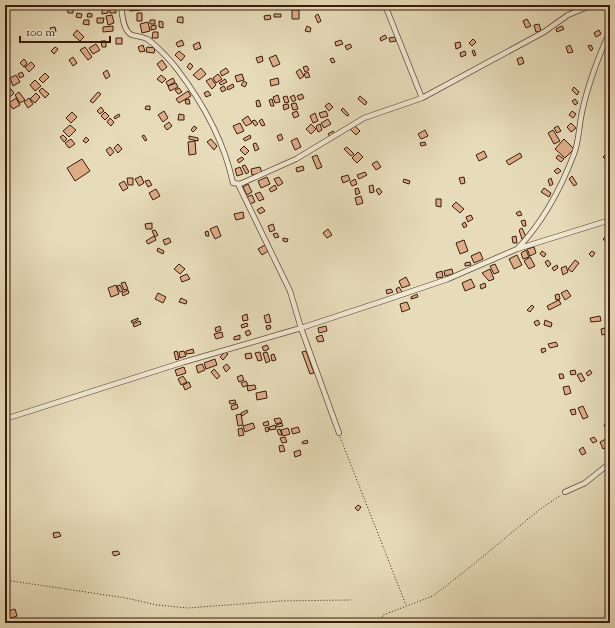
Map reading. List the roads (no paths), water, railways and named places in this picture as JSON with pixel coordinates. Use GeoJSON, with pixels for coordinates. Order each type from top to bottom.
{"type":"FeatureCollection","features":[{"type":"Feature","properties":{"kind":"street"},"geometry":{"type":"LineString","coordinates":[[121,5],[126,29],[130,34],[148,39],[188,84],[211,120],[221,144],[233,183],[238,184],[296,160],[364,118],[422,98],[544,32],[568,15],[592,5]]}},
{"type":"Feature","properties":{"kind":"street"},"geometry":{"type":"LineString","coordinates":[[385,5],[422,98]]}},
{"type":"Feature","properties":{"kind":"street"},"geometry":{"type":"LineString","coordinates":[[517,249],[533,232],[552,200],[574,153],[582,110],[603,46],[610,32]]}},
{"type":"Feature","properties":{"kind":"street"},"geometry":{"type":"LineString","coordinates":[[238,184],[290,290],[300,328],[339,433]]}},
{"type":"Feature","properties":{"kind":"street"},"geometry":{"type":"LineString","coordinates":[[5,419],[184,362],[300,328],[448,279],[517,249],[610,220]]}},
{"type":"Feature","properties":{"kind":"street"},"geometry":{"type":"LineString","coordinates":[[565,492],[585,483],[610,463]]}}]}
